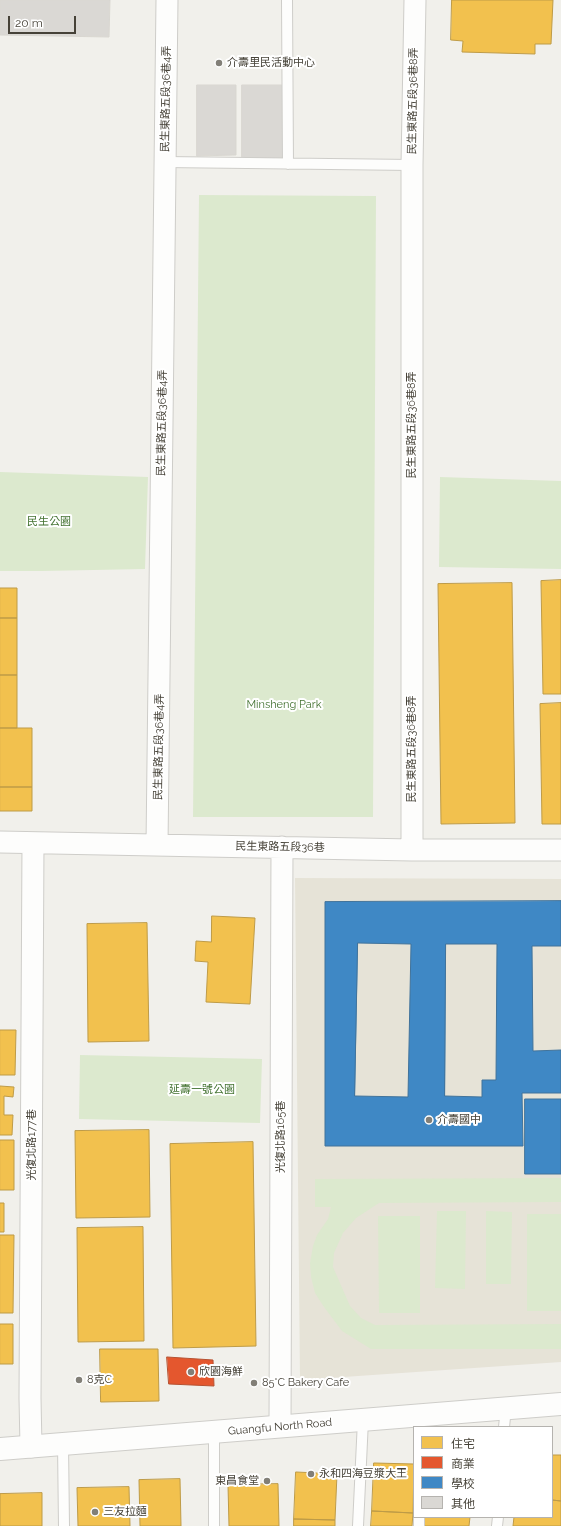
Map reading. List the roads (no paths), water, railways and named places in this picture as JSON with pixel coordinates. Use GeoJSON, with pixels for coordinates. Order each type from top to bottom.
{"type":"FeatureCollection","features":[{"type":"Feature","properties":{"kind":"street","name":"民生東路五段36巷4弄"},"geometry":{"type":"LineString","coordinates":[[157,845],[167,0]]}},
{"type":"Feature","properties":{"kind":"street","name":"民生東路五段36巷8弄"},"geometry":{"type":"LineString","coordinates":[[412,850],[412,165],[415,0]]}},
{"type":"Feature","properties":{"kind":"street","name":"民生東路五段36巷"},"geometry":{"type":"LineString","coordinates":[[0,842],[412,850],[561,850]]}},
{"type":"Feature","properties":{"kind":"street","name":"光復北路177巷"},"geometry":{"type":"LineString","coordinates":[[31,1447],[33,843]]}},
{"type":"Feature","properties":{"kind":"street","name":"光復北路165巷"},"geometry":{"type":"LineString","coordinates":[[280,1426],[282,847]]}},
{"type":"Feature","properties":{"kind":"street","name":"Guangfu North Road"},"geometry":{"type":"LineString","coordinates":[[0,1449],[362,1420],[505,1418],[561,1404]]}},
{"type":"Feature","properties":{"kind":"lane"},"geometry":{"type":"LineString","coordinates":[[287,0],[288,164]]}},
{"type":"Feature","properties":{"kind":"lane"},"geometry":{"type":"LineString","coordinates":[[165,162],[412,165]]}},
{"type":"Feature","properties":{"kind":"lane"},"geometry":{"type":"LineString","coordinates":[[358,1526],[362,1420]]}},
{"type":"Feature","properties":{"kind":"lane"},"geometry":{"type":"LineString","coordinates":[[214,1432],[214,1526]]}},
{"type":"Feature","properties":{"kind":"lane"},"geometry":{"type":"LineString","coordinates":[[63,1444],[64,1526]]}},
{"type":"Feature","properties":{"kind":"place","name":"介壽里民活動中心"},"geometry":{"type":"Point","coordinates":[219,63]}},
{"type":"Feature","properties":{"kind":"place","name":"介壽國中"},"geometry":{"type":"Point","coordinates":[429,1120]}},
{"type":"Feature","properties":{"kind":"place","name":"欣園海鮮"},"geometry":{"type":"Point","coordinates":[191,1372]}},
{"type":"Feature","properties":{"kind":"place","name":"8克C"},"geometry":{"type":"Point","coordinates":[79,1380]}},
{"type":"Feature","properties":{"kind":"place","name":"85°C Bakery Cafe"},"geometry":{"type":"Point","coordinates":[254,1383]}},
{"type":"Feature","properties":{"kind":"place","name":"永和四海豆漿大王"},"geometry":{"type":"Point","coordinates":[311,1474]}},
{"type":"Feature","properties":{"kind":"place","name":"東昌食堂"},"geometry":{"type":"Point","coordinates":[267,1481]}},
{"type":"Feature","properties":{"kind":"place","name":"三友拉麵"},"geometry":{"type":"Point","coordinates":[95,1512]}},
{"type":"Feature","properties":{"kind":"park label","name":"民生公園"},"geometry":{"type":"Point","coordinates":[49,522]}},
{"type":"Feature","properties":{"kind":"park label","name":"Minsheng Park"},"geometry":{"type":"Point","coordinates":[284,705]}},
{"type":"Feature","properties":{"kind":"park label","name":"延壽一號公園"},"geometry":{"type":"Point","coordinates":[202,1090]}}]}
